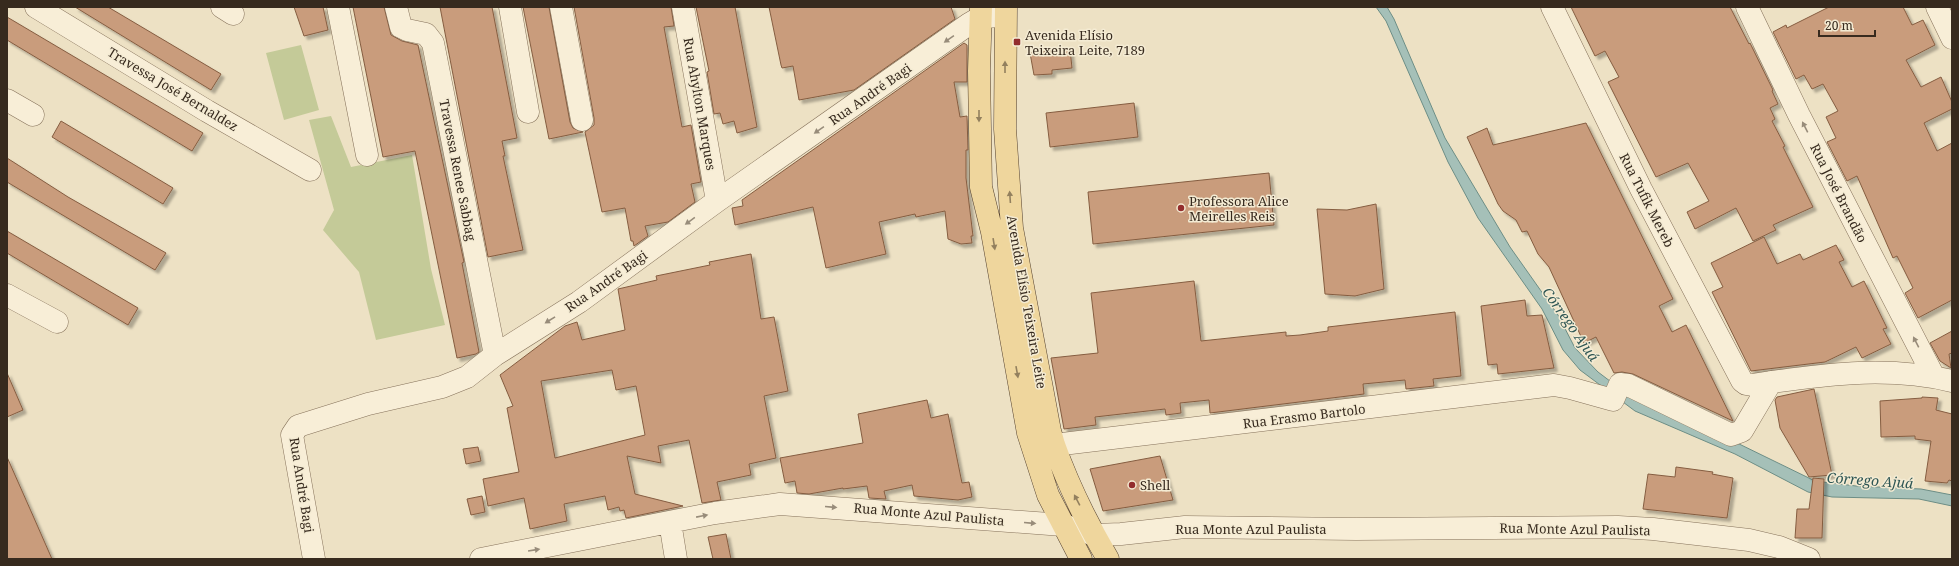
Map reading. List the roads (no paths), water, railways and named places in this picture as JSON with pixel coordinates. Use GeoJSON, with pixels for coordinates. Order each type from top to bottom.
{"type":"FeatureCollection","features":[{"type":"Feature","properties":{"kind":"main road","name":"Avenida Elísio Teixeira Leite"},"geometry":{"type":"LineString","coordinates":[[979,10],[981,187],[992,232],[1011,341],[1033,450],[1048,495],[1082,559]]}},
{"type":"Feature","properties":{"kind":"main road","name":"Avenida Elísio Teixeira Leite"},"geometry":{"type":"LineString","coordinates":[[1005,12],[1005,130],[1012,228],[1054,446],[1063,472],[1108,559]]}},
{"type":"Feature","properties":{"kind":"street","name":"Travessa José Bernaldez"},"geometry":{"type":"LineString","coordinates":[[36,7],[207,111],[310,170]]}},
{"type":"Feature","properties":{"kind":"street"},"geometry":{"type":"LineString","coordinates":[[338,7],[367,155]]}},
{"type":"Feature","properties":{"kind":"street","name":"Travessa Renee Sabbag"},"geometry":{"type":"LineString","coordinates":[[396,7],[401,27],[407,30],[426,34],[433,43],[495,355]]}},
{"type":"Feature","properties":{"kind":"street"},"geometry":{"type":"LineString","coordinates":[[510,7],[528,112]]}},
{"type":"Feature","properties":{"kind":"street"},"geometry":{"type":"LineString","coordinates":[[561,7],[582,120]]}},
{"type":"Feature","properties":{"kind":"street","name":"Rua Ahylton Marques"},"geometry":{"type":"LineString","coordinates":[[683,7],[717,201]]}},
{"type":"Feature","properties":{"kind":"street","name":"Rua Tufik Mereb"},"geometry":{"type":"LineString","coordinates":[[1552,7],[1641,189],[1735,370],[1742,381],[1746,384],[1761,384]]}},
{"type":"Feature","properties":{"kind":"street","name":"Rua José Brandão"},"geometry":{"type":"LineString","coordinates":[[1747,7],[1799,115],[1943,379]]}},
{"type":"Feature","properties":{"kind":"street"},"geometry":{"type":"LineString","coordinates":[[1937,7],[1952,38]]}},
{"type":"Feature","properties":{"kind":"street"},"geometry":{"type":"LineString","coordinates":[[979,10],[1005,12]]}},
{"type":"Feature","properties":{"kind":"street","name":"Rua André Bagi"},"geometry":{"type":"LineString","coordinates":[[314,559],[292,435],[295,428],[301,424],[368,404],[454,383],[477,370],[495,355],[579,302],[979,10]]}},
{"type":"Feature","properties":{"kind":"street"},"geometry":{"type":"LineString","coordinates":[[7,100],[33,115]]}},
{"type":"Feature","properties":{"kind":"street"},"geometry":{"type":"LineString","coordinates":[[7,295],[57,322]]}},
{"type":"Feature","properties":{"kind":"street"},"geometry":{"type":"LineString","coordinates":[[1761,384],[1827,374],[1860,372],[1895,372],[1943,379]]}},
{"type":"Feature","properties":{"kind":"street","name":"Rua Erasmo Bartolo"},"geometry":{"type":"LineString","coordinates":[[1033,450],[1054,446],[1554,385],[1620,393],[1731,435],[1742,431],[1761,384]]}},
{"type":"Feature","properties":{"kind":"street","name":"Rua Monte Azul Paulista"},"geometry":{"type":"LineString","coordinates":[[481,559],[740,509],[780,504],[1063,525],[1095,535],[1121,534],[1185,527],[1356,529],[1618,527],[1653,529],[1749,540],[1779,547],[1809,559]]}},
{"type":"Feature","properties":{"kind":"street"},"geometry":{"type":"LineString","coordinates":[[662,559],[663,524]]}},
{"type":"Feature","properties":{"kind":"street"},"geometry":{"type":"LineString","coordinates":[[663,524],[676,559]]}},
{"type":"Feature","properties":{"kind":"water"},"geometry":{"type":"Polygon","coordinates":[[[1376,7],[1387,7],[1394,19],[1445,138],[1510,247],[1558,315],[1575,348],[1598,372],[1631,397],[1733,441],[1815,481],[1856,486],[1921,489],[1952,495],[1952,506],[1919,499],[1832,497],[1808,492],[1735,454],[1635,411],[1580,370],[1563,350],[1542,309],[1478,218],[1448,162],[1386,21],[1376,7]]]}},
{"type":"Feature","properties":{"kind":"place","name":"Avenida Elísio Teixeira Leite, 7189"},"geometry":{"type":"Point","coordinates":[1017,42]}},
{"type":"Feature","properties":{"kind":"place","name":"Professora Alice Meirelles Reis"},"geometry":{"type":"Point","coordinates":[1181,208]}},
{"type":"Feature","properties":{"kind":"place","name":"Shell"},"geometry":{"type":"Point","coordinates":[1132,485]}},
{"type":"Feature","properties":{"kind":"water label","name":"Córrego Ajuá"},"geometry":{"type":"Point","coordinates":[1571,324]}},
{"type":"Feature","properties":{"kind":"water label","name":"Córrego Ajuá"},"geometry":{"type":"Point","coordinates":[1870,480]}}]}
